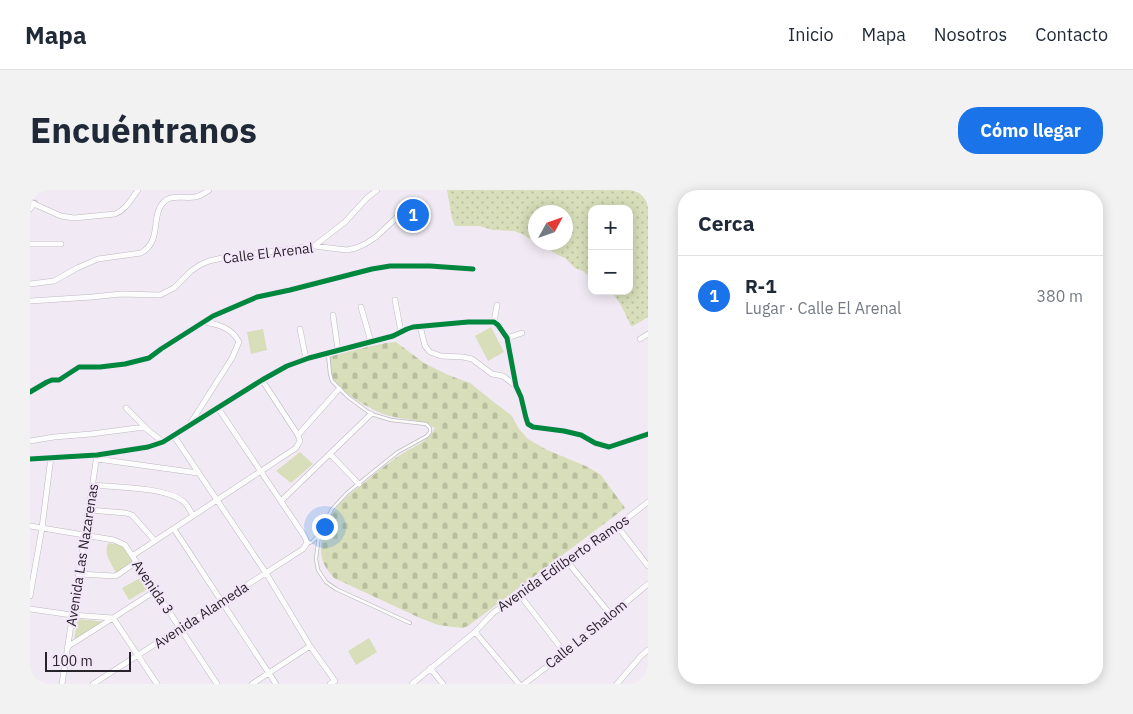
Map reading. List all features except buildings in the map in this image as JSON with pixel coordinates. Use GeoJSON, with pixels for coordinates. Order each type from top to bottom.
{"type":"FeatureCollection","features":[{"type":"Feature","properties":{"kind":"street"},"geometry":{"type":"LineString","coordinates":[[31,205],[67,217],[100,216],[120,212],[138,190]]}},
{"type":"Feature","properties":{"kind":"street"},"geometry":{"type":"LineString","coordinates":[[30,284],[54,281],[98,259],[145,251],[152,243],[158,211],[163,203],[170,198],[196,197],[209,190]]}},
{"type":"Feature","properties":{"kind":"street"},"geometry":{"type":"LineString","coordinates":[[314,246],[339,228],[377,190]]}},
{"type":"Feature","properties":{"kind":"street","name":"Calle El Arenal"},"geometry":{"type":"LineString","coordinates":[[30,301],[121,294],[160,295],[174,288],[191,271],[209,261],[314,246],[347,250],[365,244],[376,237],[411,204]]}},
{"type":"Feature","properties":{"kind":"street"},"geometry":{"type":"LineString","coordinates":[[30,244],[61,244]]}},
{"type":"Feature","properties":{"kind":"street"},"geometry":{"type":"LineString","coordinates":[[30,392],[52,380],[59,380],[79,367],[125,364],[149,358],[213,316],[257,297],[390,266],[430,266],[473,270]]}},
{"type":"Feature","properties":{"kind":"street"},"geometry":{"type":"LineString","coordinates":[[395,300],[401,332]]}},
{"type":"Feature","properties":{"kind":"street"},"geometry":{"type":"LineString","coordinates":[[494,322],[497,305]]}},
{"type":"Feature","properties":{"kind":"street"},"geometry":{"type":"LineString","coordinates":[[361,307],[371,342]]}},
{"type":"Feature","properties":{"kind":"street"},"geometry":{"type":"LineString","coordinates":[[333,315],[338,350]]}},
{"type":"Feature","properties":{"kind":"street"},"geometry":{"type":"LineString","coordinates":[[189,427],[232,358],[239,342],[237,337],[226,328],[217,324],[203,322]]}},
{"type":"Feature","properties":{"kind":"street"},"geometry":{"type":"LineString","coordinates":[[97,457],[148,447],[163,442],[262,380],[287,366],[306,359],[393,336],[413,327],[468,322],[494,322],[507,338],[516,386],[528,424],[533,427],[564,431],[582,436],[595,443],[609,447],[648,434]]}},
{"type":"Feature","properties":{"kind":"street"},"geometry":{"type":"LineString","coordinates":[[420,326],[424,346],[430,352],[441,356],[472,359],[492,374],[503,376],[516,386]]}},
{"type":"Feature","properties":{"kind":"street"},"geometry":{"type":"LineString","coordinates":[[300,329],[306,359]]}},
{"type":"Feature","properties":{"kind":"street"},"geometry":{"type":"LineString","coordinates":[[507,338],[522,333]]}},
{"type":"Feature","properties":{"kind":"street"},"geometry":{"type":"LineString","coordinates":[[640,338],[648,334]]}},
{"type":"Feature","properties":{"kind":"street"},"geometry":{"type":"LineString","coordinates":[[132,556],[296,448],[300,441],[298,435],[262,380]]}},
{"type":"Feature","properties":{"kind":"street"},"geometry":{"type":"LineString","coordinates":[[298,435],[339,389]]}},
{"type":"Feature","properties":{"kind":"street"},"geometry":{"type":"LineString","coordinates":[[126,408],[163,442]]}},
{"type":"Feature","properties":{"kind":"street"},"geometry":{"type":"LineString","coordinates":[[218,408],[305,537],[307,544]]}},
{"type":"Feature","properties":{"kind":"street"},"geometry":{"type":"LineString","coordinates":[[281,501],[371,414]]}},
{"type":"Feature","properties":{"kind":"street"},"geometry":{"type":"LineString","coordinates":[[30,441],[137,428],[145,428],[150,431]]}},
{"type":"Feature","properties":{"kind":"street"},"geometry":{"type":"LineString","coordinates":[[174,436],[266,573],[310,646],[335,681],[330,684]]}},
{"type":"Feature","properties":{"kind":"street"},"geometry":{"type":"LineString","coordinates":[[330,454],[359,484]]}},
{"type":"Feature","properties":{"kind":"street"},"geometry":{"type":"LineString","coordinates":[[30,596],[42,528],[51,457]]}},
{"type":"Feature","properties":{"kind":"street"},"geometry":{"type":"LineString","coordinates":[[30,459],[97,457],[198,473]]}},
{"type":"Feature","properties":{"kind":"street","name":"Avenida Las Nazarenas"},"geometry":{"type":"LineString","coordinates":[[62,684],[97,457]]}},
{"type":"Feature","properties":{"kind":"street"},"geometry":{"type":"LineString","coordinates":[[92,485],[156,491],[168,494],[185,503],[194,516]]}},
{"type":"Feature","properties":{"kind":"street","name":"Avenida Edilberto Ramos"},"geometry":{"type":"LineString","coordinates":[[412,684],[475,632],[493,613],[648,502]]}},
{"type":"Feature","properties":{"kind":"street"},"geometry":{"type":"LineString","coordinates":[[88,510],[132,515],[155,541]]}},
{"type":"Feature","properties":{"kind":"street"},"geometry":{"type":"LineString","coordinates":[[30,526],[85,535]]}},
{"type":"Feature","properties":{"kind":"street"},"geometry":{"type":"LineString","coordinates":[[617,526],[648,566]]}},
{"type":"Feature","properties":{"kind":"street"},"geometry":{"type":"LineString","coordinates":[[174,529],[276,684]]}},
{"type":"Feature","properties":{"kind":"street","name":"Avenida 3"},"geometry":{"type":"LineString","coordinates":[[85,535],[114,540],[125,545],[217,684]]}},
{"type":"Feature","properties":{"kind":"street","name":"Avenida Alameda"},"geometry":{"type":"LineString","coordinates":[[96,683],[303,549],[307,544]]}},
{"type":"Feature","properties":{"kind":"street"},"geometry":{"type":"LineString","coordinates":[[566,560],[610,614]]}},
{"type":"Feature","properties":{"kind":"street"},"geometry":{"type":"LineString","coordinates":[[79,574],[115,576],[136,562]]}},
{"type":"Feature","properties":{"kind":"street","name":"Calle La Shalom"},"geometry":{"type":"LineString","coordinates":[[524,684],[565,653],[648,584]]}},
{"type":"Feature","properties":{"kind":"street"},"geometry":{"type":"LineString","coordinates":[[67,647],[155,591]]}},
{"type":"Feature","properties":{"kind":"street"},"geometry":{"type":"LineString","coordinates":[[518,594],[565,653]]}},
{"type":"Feature","properties":{"kind":"street"},"geometry":{"type":"LineString","coordinates":[[30,609],[113,618]]}},
{"type":"Feature","properties":{"kind":"street"},"geometry":{"type":"LineString","coordinates":[[113,618],[157,684]]}},
{"type":"Feature","properties":{"kind":"street"},"geometry":{"type":"LineString","coordinates":[[475,632],[519,684]]}},
{"type":"Feature","properties":{"kind":"street"},"geometry":{"type":"LineString","coordinates":[[252,684],[310,646]]}},
{"type":"Feature","properties":{"kind":"street"},"geometry":{"type":"LineString","coordinates":[[617,684],[648,650]]}},
{"type":"Feature","properties":{"kind":"street"},"geometry":{"type":"LineString","coordinates":[[430,668],[443,684]]}},
{"type":"Feature","properties":{"kind":"lane"},"geometry":{"type":"LineString","coordinates":[[307,544],[319,535],[332,509],[347,493],[398,452],[430,432],[430,428],[426,424],[391,420],[371,414],[348,397],[332,382],[328,353]]}},
{"type":"Feature","properties":{"kind":"lane"},"geometry":{"type":"LineString","coordinates":[[319,535],[316,559],[318,570],[326,582],[336,589],[410,623]]}},
{"type":"Feature","properties":{"kind":"green space"},"geometry":{"type":"Polygon","coordinates":[[[447,190],[648,190],[648,317],[631,326],[614,295],[633,295],[633,205],[588,205],[588,275],[575,268],[565,258],[550,250],[573,250],[573,205],[528,205],[528,237],[514,231],[493,230],[479,226],[455,226],[447,190]]]}},
{"type":"Feature","properties":{"kind":"green space"},"geometry":{"type":"Polygon","coordinates":[[[491,327],[504,352],[488,361],[475,336],[491,327]]]}},
{"type":"Feature","properties":{"kind":"green space"},"geometry":{"type":"Polygon","coordinates":[[[263,329],[267,350],[251,354],[247,332],[263,329]]]}},
{"type":"Feature","properties":{"kind":"green space"},"geometry":{"type":"Polygon","coordinates":[[[396,342],[424,363],[470,383],[511,415],[519,429],[528,439],[601,475],[625,508],[468,626],[462,628],[438,625],[420,618],[334,578],[322,559],[321,545],[324,530],[337,507],[383,467],[425,440],[435,428],[425,423],[390,416],[376,411],[344,391],[334,381],[329,355],[396,342]]]}},
{"type":"Feature","properties":{"kind":"green space"},"geometry":{"type":"Polygon","coordinates":[[[300,452],[313,464],[291,483],[276,471],[300,452]]]}},
{"type":"Feature","properties":{"kind":"green space"},"geometry":{"type":"Polygon","coordinates":[[[108,543],[121,545],[132,559],[132,563],[117,574],[107,555],[108,543]]]}},
{"type":"Feature","properties":{"kind":"green space"},"geometry":{"type":"Polygon","coordinates":[[[142,577],[149,588],[129,600],[122,588],[142,577]]]}},
{"type":"Feature","properties":{"kind":"green space"},"geometry":{"type":"Polygon","coordinates":[[[78,619],[107,622],[74,640],[78,619]]]}},
{"type":"Feature","properties":{"kind":"green space"},"geometry":{"type":"Polygon","coordinates":[[[369,638],[377,652],[356,665],[348,651],[369,638]]]}},
{"type":"Feature","properties":{"kind":"cycle path"},"geometry":{"type":"LineString","coordinates":[[30,392],[47,382],[59,380],[79,367],[125,364],[149,358],[213,316],[257,297],[390,266],[473,269]]}},
{"type":"Feature","properties":{"kind":"cycle path"},"geometry":{"type":"LineString","coordinates":[[30,459],[97,455],[148,447],[163,442],[287,366],[309,358],[393,336],[413,327],[468,322],[494,322],[507,338],[516,386],[528,424],[533,427],[581,435],[595,443],[609,447],[648,434]]}},
{"type":"Feature","properties":{"kind":"place","name":"R-1"},"geometry":{"type":"Point","coordinates":[413,215]}}]}
